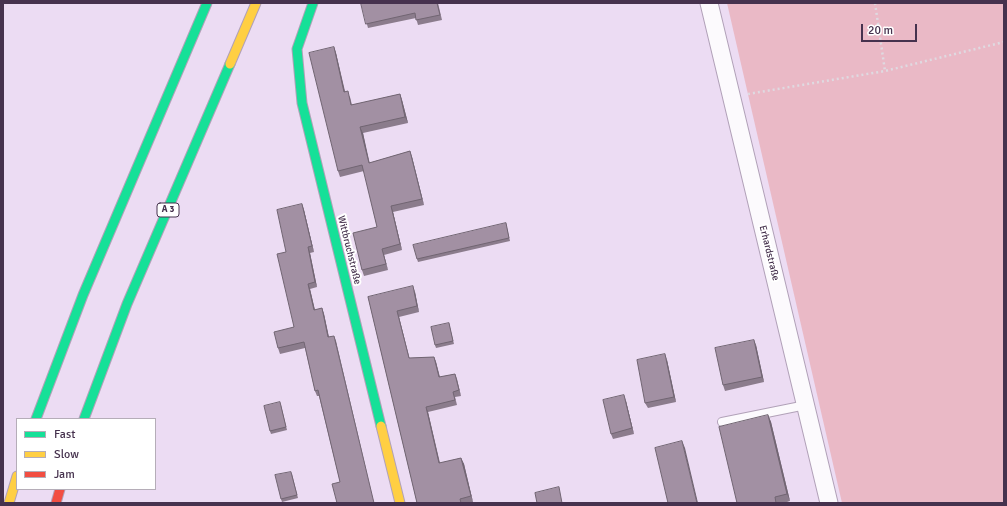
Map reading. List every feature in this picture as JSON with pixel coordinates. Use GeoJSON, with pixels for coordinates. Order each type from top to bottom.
{"type":"FeatureCollection","features":[{"type":"Feature","properties":{"kind":"main road"},"geometry":{"type":"LineString","coordinates":[[36,418],[83,295],[207,3]]}},
{"type":"Feature","properties":{"kind":"main road","name":"A 3"},"geometry":{"type":"LineString","coordinates":[[84,418],[127,304],[256,3]]}},
{"type":"Feature","properties":{"kind":"main road","name":"Wittbruchstraße"},"geometry":{"type":"LineString","coordinates":[[313,3],[297,49],[302,103],[400,503]]}},
{"type":"Feature","properties":{"kind":"main road"},"geometry":{"type":"LineString","coordinates":[[9,503],[16,479]]}},
{"type":"Feature","properties":{"kind":"main road"},"geometry":{"type":"LineString","coordinates":[[56,503],[60,490]]}},
{"type":"Feature","properties":{"kind":"street","name":"Erhardstraße"},"geometry":{"type":"LineString","coordinates":[[709,3],[829,503]]}},
{"type":"Feature","properties":{"kind":"lane"},"geometry":{"type":"LineString","coordinates":[[722,422],[806,405]]}},
{"type":"Feature","properties":{"kind":"path"},"geometry":{"type":"LineString","coordinates":[[875,3],[885,71]]}},
{"type":"Feature","properties":{"kind":"path"},"geometry":{"type":"LineString","coordinates":[[733,101],[748,94],[885,71],[1004,42]]}},
{"type":"Feature","properties":{"kind":"shaded area"},"geometry":{"type":"Polygon","coordinates":[[[727,3],[1004,3],[1004,503],[842,503],[727,3]]]}},
{"type":"Feature","properties":{"kind":"building"},"geometry":{"type":"Polygon","coordinates":[[[361,3],[437,3],[440,15],[416,20],[415,13],[366,24],[361,3]]]}},
{"type":"Feature","properties":{"kind":"building"},"geometry":{"type":"Polygon","coordinates":[[[334,47],[344,92],[348,91],[351,105],[400,94],[405,117],[360,127],[369,163],[410,151],[422,199],[391,206],[400,244],[382,249],[386,264],[362,270],[353,233],[377,227],[362,165],[338,171],[309,53],[334,47]]]}},
{"type":"Feature","properties":{"kind":"building"},"geometry":{"type":"Polygon","coordinates":[[[302,204],[312,246],[308,247],[315,282],[308,284],[314,310],[322,308],[328,337],[334,336],[374,503],[337,503],[332,484],[340,482],[318,390],[315,391],[304,342],[278,348],[274,332],[294,327],[277,254],[286,252],[277,210],[302,204]]]}},
{"type":"Feature","properties":{"kind":"building"},"geometry":{"type":"Polygon","coordinates":[[[506,223],[509,238],[417,259],[413,245],[506,223]]]}},
{"type":"Feature","properties":{"kind":"building"},"geometry":{"type":"Polygon","coordinates":[[[413,286],[417,306],[397,311],[409,358],[434,357],[439,377],[455,374],[459,390],[453,392],[455,400],[426,407],[439,463],[461,458],[471,496],[460,499],[461,503],[417,503],[368,297],[413,286]]]}},
{"type":"Feature","properties":{"kind":"building"},"geometry":{"type":"Polygon","coordinates":[[[449,323],[453,341],[435,345],[431,327],[449,323]]]}},
{"type":"Feature","properties":{"kind":"building"},"geometry":{"type":"Polygon","coordinates":[[[754,340],[762,377],[723,385],[715,348],[754,340]]]}},
{"type":"Feature","properties":{"kind":"building"},"geometry":{"type":"Polygon","coordinates":[[[665,354],[674,397],[645,403],[637,360],[665,354]]]}},
{"type":"Feature","properties":{"kind":"building"},"geometry":{"type":"Polygon","coordinates":[[[624,395],[632,428],[611,434],[603,400],[624,395]]]}},
{"type":"Feature","properties":{"kind":"building"},"geometry":{"type":"Polygon","coordinates":[[[280,402],[286,427],[270,431],[264,406],[280,402]]]}},
{"type":"Feature","properties":{"kind":"building"},"geometry":{"type":"Polygon","coordinates":[[[768,415],[787,494],[775,497],[776,503],[737,503],[719,427],[768,415]]]}},
{"type":"Feature","properties":{"kind":"building"},"geometry":{"type":"Polygon","coordinates":[[[682,441],[697,503],[668,503],[655,448],[682,441]]]}},
{"type":"Feature","properties":{"kind":"building"},"geometry":{"type":"Polygon","coordinates":[[[291,472],[297,495],[281,499],[275,475],[291,472]]]}},
{"type":"Feature","properties":{"kind":"building"},"geometry":{"type":"Polygon","coordinates":[[[559,487],[562,503],[537,503],[535,493],[559,487]]]}},
{"type":"Feature","properties":{"kind":"traffic: fast"},"geometry":{"type":"LineString","coordinates":[[36,418],[83,295],[207,3]]}},
{"type":"Feature","properties":{"kind":"traffic: fast"},"geometry":{"type":"LineString","coordinates":[[313,3],[297,49],[302,103],[381,426]]}},
{"type":"Feature","properties":{"kind":"traffic: fast"},"geometry":{"type":"LineString","coordinates":[[84,418],[127,304],[230,64]]}},
{"type":"Feature","properties":{"kind":"traffic: slow"},"geometry":{"type":"LineString","coordinates":[[230,64],[256,3]]}},
{"type":"Feature","properties":{"kind":"traffic: slow"},"geometry":{"type":"LineString","coordinates":[[381,426],[400,503]]}},
{"type":"Feature","properties":{"kind":"traffic: slow"},"geometry":{"type":"LineString","coordinates":[[9,503],[16,479]]}},
{"type":"Feature","properties":{"kind":"traffic: jam"},"geometry":{"type":"LineString","coordinates":[[56,503],[60,490]]}}]}
